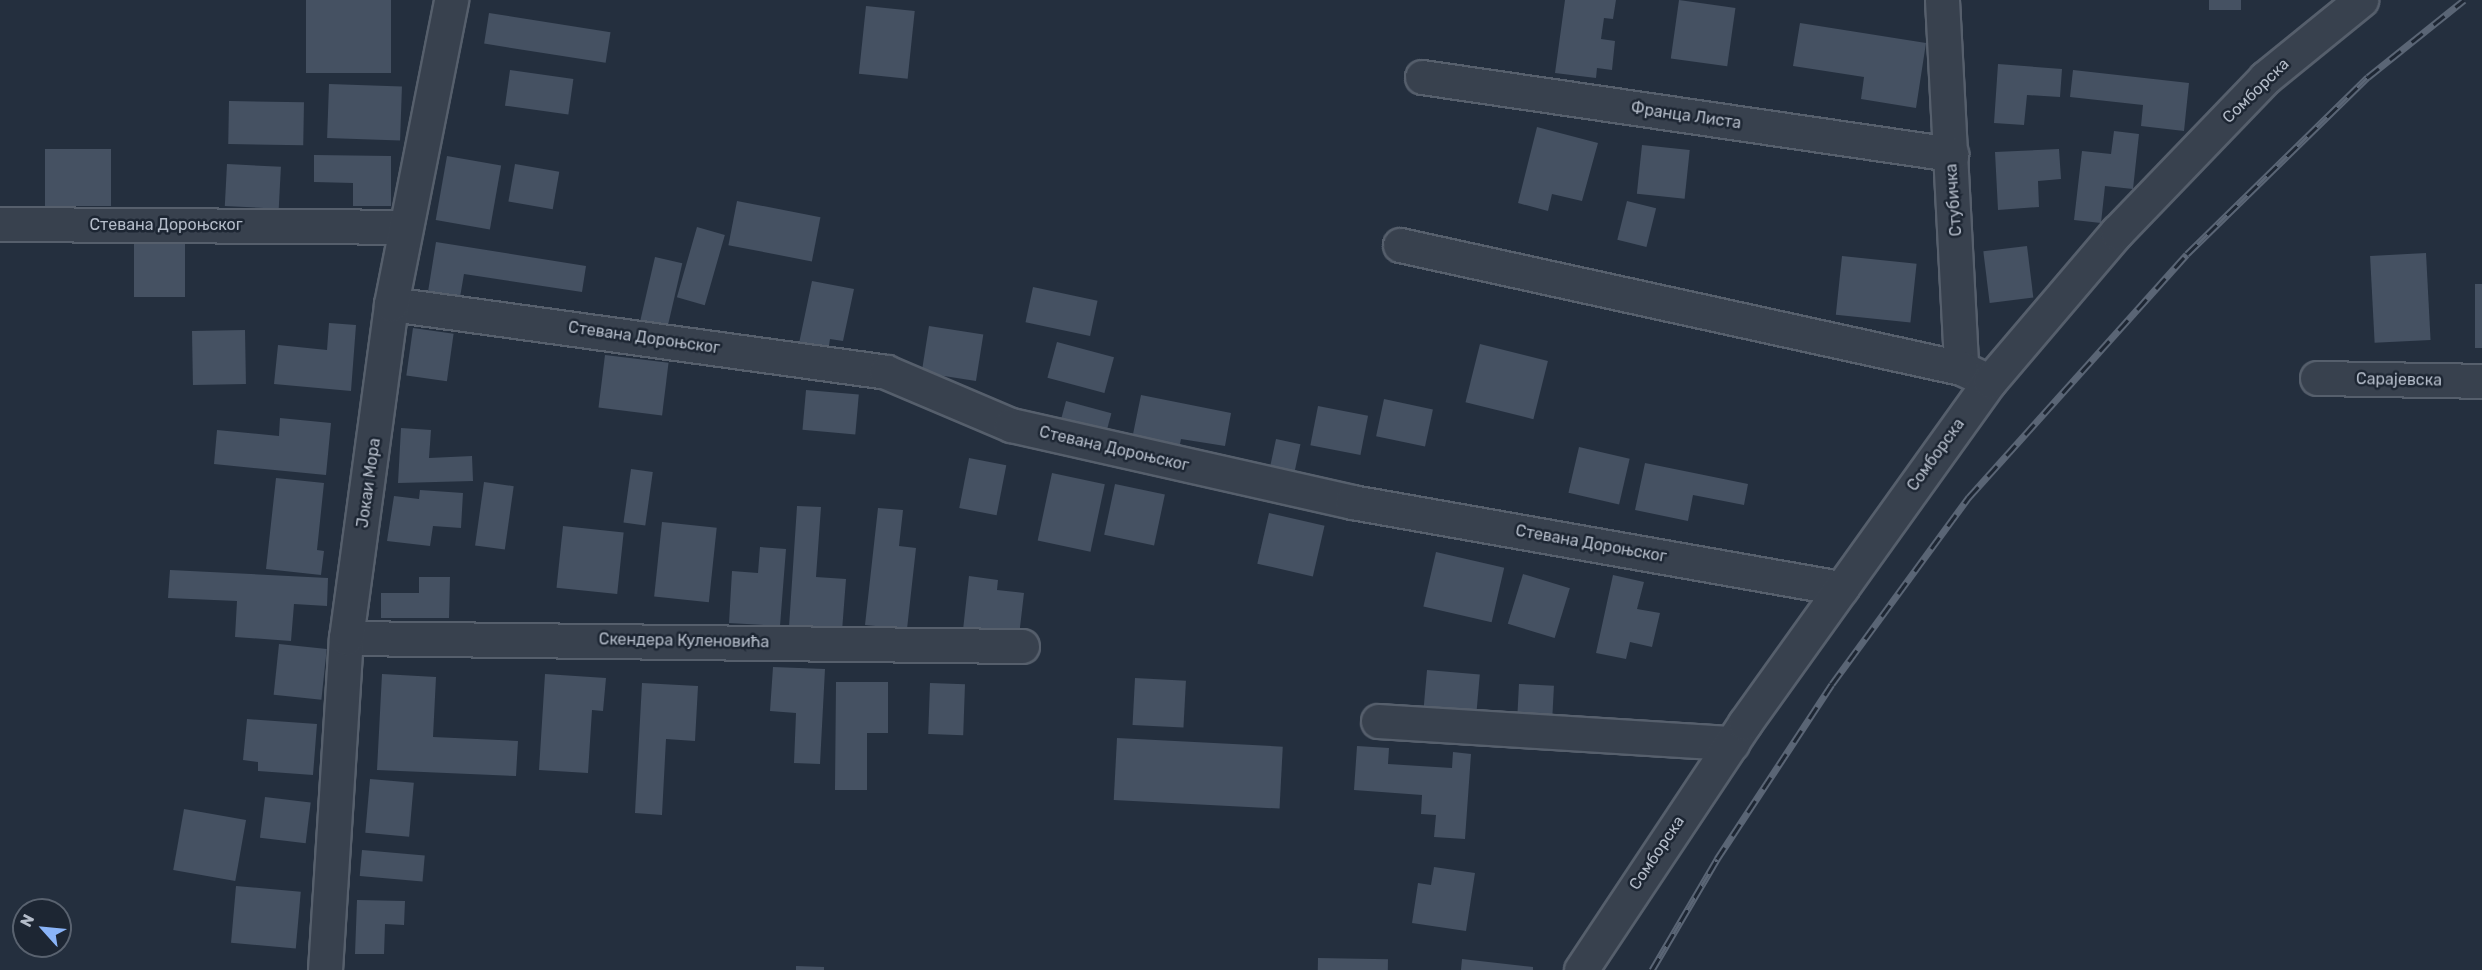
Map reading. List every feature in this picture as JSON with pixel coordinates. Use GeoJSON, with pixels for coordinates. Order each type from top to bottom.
{"type":"FeatureCollection","features":[{"type":"Feature","properties":{"kind":"street","name":"Јокаи Мора"},"geometry":{"type":"LineString","coordinates":[[325,970],[346,638],[391,304],[451,0]]}},
{"type":"Feature","properties":{"kind":"street","name":"Стубичка"},"geometry":{"type":"LineString","coordinates":[[1942,0],[1951,154],[1976,375]]}},
{"type":"Feature","properties":{"kind":"street","name":"Сомборска"},"geometry":{"type":"LineString","coordinates":[[1581,970],[1732,743],[1842,588],[1976,375],[2265,78],[2361,0]]}},
{"type":"Feature","properties":{"kind":"street","name":"Франца Листа"},"geometry":{"type":"LineString","coordinates":[[1422,77],[1951,154]]}},
{"type":"Feature","properties":{"kind":"street","name":"Стевана Дороњског"},"geometry":{"type":"LineString","coordinates":[[0,225],[405,227]]}},
{"type":"Feature","properties":{"kind":"street"},"geometry":{"type":"LineString","coordinates":[[1400,245],[1976,375]]}},
{"type":"Feature","properties":{"kind":"street","name":"Стевана Дороњског"},"geometry":{"type":"LineString","coordinates":[[391,304],[886,372],[1023,428],[1352,502],[1842,588]]}},
{"type":"Feature","properties":{"kind":"street","name":"Сарајевска"},"geometry":{"type":"LineString","coordinates":[[2317,378],[2482,381]]}},
{"type":"Feature","properties":{"kind":"street","name":"Скендера Куленовића"},"geometry":{"type":"LineString","coordinates":[[346,638],[1022,646]]}},
{"type":"Feature","properties":{"kind":"street"},"geometry":{"type":"LineString","coordinates":[[1378,721],[1732,743]]}},
{"type":"Feature","properties":{"kind":"building"},"geometry":{"type":"Polygon","coordinates":[[[306,0],[391,0],[391,73],[306,73],[306,0]]]}},
{"type":"Feature","properties":{"kind":"building"},"geometry":{"type":"Polygon","coordinates":[[[1565,0],[1616,0],[1613,19],[1604,18],[1601,39],[1615,41],[1612,70],[1597,68],[1596,78],[1555,73],[1565,0]]]}},
{"type":"Feature","properties":{"kind":"building"},"geometry":{"type":"Polygon","coordinates":[[[1679,0],[1735,8],[1727,66],[1671,58],[1679,0]]]}},
{"type":"Feature","properties":{"kind":"building"},"geometry":{"type":"Polygon","coordinates":[[[2209,0],[2241,0],[2241,10],[2209,10],[2209,0]]]}},
{"type":"Feature","properties":{"kind":"building"},"geometry":{"type":"Polygon","coordinates":[[[866,6],[915,11],[908,79],[859,74],[866,6]]]}},
{"type":"Feature","properties":{"kind":"building"},"geometry":{"type":"Polygon","coordinates":[[[489,13],[610,32],[606,63],[484,44],[489,13]]]}},
{"type":"Feature","properties":{"kind":"building"},"geometry":{"type":"Polygon","coordinates":[[[1800,23],[1926,43],[1916,108],[1861,99],[1864,77],[1793,66],[1800,23]]]}},
{"type":"Feature","properties":{"kind":"building"},"geometry":{"type":"Polygon","coordinates":[[[1998,64],[2062,69],[2060,97],[2027,95],[2024,125],[1994,123],[1998,64]]]}},
{"type":"Feature","properties":{"kind":"building"},"geometry":{"type":"Polygon","coordinates":[[[510,70],[573,79],[568,115],[505,106],[510,70]]]}},
{"type":"Feature","properties":{"kind":"building"},"geometry":{"type":"Polygon","coordinates":[[[2073,70],[2189,83],[2184,131],[2141,126],[2143,105],[2070,97],[2073,70]]]}},
{"type":"Feature","properties":{"kind":"building"},"geometry":{"type":"Polygon","coordinates":[[[329,84],[402,87],[400,141],[327,138],[329,84]]]}},
{"type":"Feature","properties":{"kind":"building"},"geometry":{"type":"Polygon","coordinates":[[[229,101],[304,102],[303,145],[228,144],[229,101]]]}},
{"type":"Feature","properties":{"kind":"building"},"geometry":{"type":"Polygon","coordinates":[[[1537,127],[1598,143],[1582,201],[1552,194],[1548,211],[1518,203],[1537,127]]]}},
{"type":"Feature","properties":{"kind":"building"},"geometry":{"type":"Polygon","coordinates":[[[2114,131],[2139,134],[2133,189],[2105,186],[2101,223],[2074,220],[2082,151],[2111,154],[2114,131]]]}},
{"type":"Feature","properties":{"kind":"building"},"geometry":{"type":"Polygon","coordinates":[[[1642,145],[1690,150],[1685,199],[1637,194],[1642,145]]]}},
{"type":"Feature","properties":{"kind":"building"},"geometry":{"type":"Polygon","coordinates":[[[45,149],[111,149],[111,206],[45,206],[45,149]]]}},
{"type":"Feature","properties":{"kind":"building"},"geometry":{"type":"Polygon","coordinates":[[[2059,149],[2061,179],[2038,181],[2039,207],[1998,210],[1995,152],[2059,149]]]}},
{"type":"Feature","properties":{"kind":"building"},"geometry":{"type":"Polygon","coordinates":[[[314,155],[391,156],[391,206],[353,206],[353,183],[314,182],[314,155]]]}},
{"type":"Feature","properties":{"kind":"building"},"geometry":{"type":"Polygon","coordinates":[[[447,156],[501,166],[490,230],[436,220],[447,156]]]}},
{"type":"Feature","properties":{"kind":"building"},"geometry":{"type":"Polygon","coordinates":[[[227,164],[281,167],[279,209],[225,206],[227,164]]]}},
{"type":"Feature","properties":{"kind":"building"},"geometry":{"type":"Polygon","coordinates":[[[515,164],[559,172],[553,209],[508,201],[515,164]]]}},
{"type":"Feature","properties":{"kind":"building"},"geometry":{"type":"Polygon","coordinates":[[[737,201],[820,217],[812,261],[728,245],[737,201]]]}},
{"type":"Feature","properties":{"kind":"building"},"geometry":{"type":"Polygon","coordinates":[[[1627,201],[1656,208],[1646,247],[1617,240],[1627,201]]]}},
{"type":"Feature","properties":{"kind":"building"},"geometry":{"type":"Polygon","coordinates":[[[697,227],[725,235],[705,305],[677,297],[697,227]]]}},
{"type":"Feature","properties":{"kind":"building"},"geometry":{"type":"Polygon","coordinates":[[[436,242],[586,266],[582,292],[464,274],[459,303],[427,298],[436,242]]]}},
{"type":"Feature","properties":{"kind":"building"},"geometry":{"type":"Polygon","coordinates":[[[134,243],[185,243],[185,297],[134,297],[134,243]]]}},
{"type":"Feature","properties":{"kind":"building"},"geometry":{"type":"Polygon","coordinates":[[[2027,246],[2033,298],[1990,303],[1983,251],[2027,246]]]}},
{"type":"Feature","properties":{"kind":"building"},"geometry":{"type":"Polygon","coordinates":[[[2426,253],[2431,340],[2375,343],[2370,256],[2426,253]]]}},
{"type":"Feature","properties":{"kind":"building"},"geometry":{"type":"Polygon","coordinates":[[[1842,256],[1917,264],[1910,323],[1836,315],[1842,256]]]}},
{"type":"Feature","properties":{"kind":"building"},"geometry":{"type":"Polygon","coordinates":[[[655,257],[682,263],[667,328],[640,321],[655,257]]]}},
{"type":"Feature","properties":{"kind":"building"},"geometry":{"type":"Polygon","coordinates":[[[812,281],[854,289],[843,341],[830,339],[827,358],[797,353],[812,281]]]}},
{"type":"Feature","properties":{"kind":"building"},"geometry":{"type":"Polygon","coordinates":[[[2475,284],[2482,284],[2482,348],[2475,348],[2475,284]]]}},
{"type":"Feature","properties":{"kind":"building"},"geometry":{"type":"Polygon","coordinates":[[[1033,287],[1098,301],[1090,336],[1026,322],[1033,287]]]}},
{"type":"Feature","properties":{"kind":"building"},"geometry":{"type":"Polygon","coordinates":[[[329,323],[356,325],[351,391],[274,384],[278,345],[327,350],[329,323]]]}},
{"type":"Feature","properties":{"kind":"building"},"geometry":{"type":"Polygon","coordinates":[[[929,326],[983,335],[976,381],[922,372],[929,326]]]}},
{"type":"Feature","properties":{"kind":"building"},"geometry":{"type":"Polygon","coordinates":[[[413,328],[454,334],[447,381],[406,376],[413,328]]]}},
{"type":"Feature","properties":{"kind":"building"},"geometry":{"type":"Polygon","coordinates":[[[245,330],[246,384],[193,385],[192,331],[245,330]]]}},
{"type":"Feature","properties":{"kind":"building"},"geometry":{"type":"Polygon","coordinates":[[[1057,342],[1114,357],[1104,393],[1047,378],[1057,342]]]}},
{"type":"Feature","properties":{"kind":"building"},"geometry":{"type":"Polygon","coordinates":[[[1480,344],[1548,361],[1533,419],[1465,402],[1480,344]]]}},
{"type":"Feature","properties":{"kind":"building"},"geometry":{"type":"Polygon","coordinates":[[[605,355],[669,363],[662,415],[599,408],[605,355]]]}},
{"type":"Feature","properties":{"kind":"building"},"geometry":{"type":"Polygon","coordinates":[[[806,390],[859,395],[855,434],[803,430],[806,390]]]}},
{"type":"Feature","properties":{"kind":"building"},"geometry":{"type":"Polygon","coordinates":[[[1141,395],[1231,413],[1225,446],[1181,439],[1178,454],[1131,444],[1141,395]]]}},
{"type":"Feature","properties":{"kind":"building"},"geometry":{"type":"Polygon","coordinates":[[[1384,399],[1433,409],[1425,447],[1376,436],[1384,399]]]}},
{"type":"Feature","properties":{"kind":"building"},"geometry":{"type":"Polygon","coordinates":[[[1066,401],[1111,413],[1104,440],[1059,428],[1066,401]]]}},
{"type":"Feature","properties":{"kind":"building"},"geometry":{"type":"Polygon","coordinates":[[[1318,406],[1368,416],[1360,455],[1310,445],[1318,406]]]}},
{"type":"Feature","properties":{"kind":"building"},"geometry":{"type":"Polygon","coordinates":[[[280,418],[331,423],[326,475],[214,464],[217,430],[279,436],[280,418]]]}},
{"type":"Feature","properties":{"kind":"building"},"geometry":{"type":"Polygon","coordinates":[[[401,428],[431,430],[429,458],[472,456],[473,481],[398,483],[401,428]]]}},
{"type":"Feature","properties":{"kind":"building"},"geometry":{"type":"Polygon","coordinates":[[[1276,439],[1300,444],[1294,476],[1269,471],[1276,439]]]}},
{"type":"Feature","properties":{"kind":"building"},"geometry":{"type":"Polygon","coordinates":[[[1579,447],[1630,459],[1619,504],[1568,493],[1579,447]]]}},
{"type":"Feature","properties":{"kind":"building"},"geometry":{"type":"Polygon","coordinates":[[[969,458],[1006,465],[997,515],[959,508],[969,458]]]}},
{"type":"Feature","properties":{"kind":"building"},"geometry":{"type":"Polygon","coordinates":[[[1645,463],[1748,484],[1744,505],[1693,495],[1688,521],[1635,510],[1645,463]]]}},
{"type":"Feature","properties":{"kind":"building"},"geometry":{"type":"Polygon","coordinates":[[[631,469],[653,472],[645,526],[623,522],[631,469]]]}},
{"type":"Feature","properties":{"kind":"building"},"geometry":{"type":"Polygon","coordinates":[[[1052,473],[1105,484],[1090,552],[1038,540],[1052,473]]]}},
{"type":"Feature","properties":{"kind":"building"},"geometry":{"type":"Polygon","coordinates":[[[276,478],[324,483],[317,550],[324,551],[321,575],[266,569],[276,478]]]}},
{"type":"Feature","properties":{"kind":"building"},"geometry":{"type":"Polygon","coordinates":[[[484,482],[514,486],[505,550],[475,545],[484,482]]]}},
{"type":"Feature","properties":{"kind":"building"},"geometry":{"type":"Polygon","coordinates":[[[1115,484],[1165,495],[1154,545],[1104,535],[1115,484]]]}},
{"type":"Feature","properties":{"kind":"building"},"geometry":{"type":"Polygon","coordinates":[[[420,490],[463,493],[461,528],[433,526],[430,546],[387,541],[394,496],[419,499],[420,490]]]}},
{"type":"Feature","properties":{"kind":"building"},"geometry":{"type":"Polygon","coordinates":[[[797,506],[821,507],[816,577],[846,579],[842,631],[789,627],[797,506]]]}},
{"type":"Feature","properties":{"kind":"building"},"geometry":{"type":"Polygon","coordinates":[[[878,508],[903,510],[899,546],[916,548],[907,629],[865,625],[878,508]]]}},
{"type":"Feature","properties":{"kind":"building"},"geometry":{"type":"Polygon","coordinates":[[[1269,513],[1325,526],[1313,576],[1257,564],[1269,513]]]}},
{"type":"Feature","properties":{"kind":"building"},"geometry":{"type":"Polygon","coordinates":[[[662,522],[717,528],[709,602],[654,597],[662,522]]]}},
{"type":"Feature","properties":{"kind":"building"},"geometry":{"type":"Polygon","coordinates":[[[563,526],[624,532],[617,594],[557,588],[563,526]]]}},
{"type":"Feature","properties":{"kind":"building"},"geometry":{"type":"Polygon","coordinates":[[[760,547],[786,549],[780,626],[729,623],[732,571],[758,573],[760,547]]]}},
{"type":"Feature","properties":{"kind":"building"},"geometry":{"type":"Polygon","coordinates":[[[1436,552],[1504,568],[1492,622],[1423,607],[1436,552]]]}},
{"type":"Feature","properties":{"kind":"building"},"geometry":{"type":"Polygon","coordinates":[[[170,570],[328,578],[327,606],[294,604],[291,641],[235,637],[237,601],[168,598],[170,570]]]}},
{"type":"Feature","properties":{"kind":"building"},"geometry":{"type":"Polygon","coordinates":[[[1523,574],[1570,588],[1555,638],[1508,624],[1523,574]]]}},
{"type":"Feature","properties":{"kind":"building"},"geometry":{"type":"Polygon","coordinates":[[[1613,575],[1644,582],[1637,609],[1660,613],[1652,647],[1630,642],[1626,659],[1596,653],[1613,575]]]}},
{"type":"Feature","properties":{"kind":"building"},"geometry":{"type":"Polygon","coordinates":[[[969,576],[998,580],[997,590],[1024,593],[1019,636],[963,630],[969,576]]]}},
{"type":"Feature","properties":{"kind":"building"},"geometry":{"type":"Polygon","coordinates":[[[419,577],[450,577],[449,618],[381,618],[381,593],[419,593],[419,577]]]}},
{"type":"Feature","properties":{"kind":"building"},"geometry":{"type":"Polygon","coordinates":[[[279,644],[327,649],[321,700],[274,695],[279,644]]]}},
{"type":"Feature","properties":{"kind":"building"},"geometry":{"type":"Polygon","coordinates":[[[773,667],[825,669],[820,764],[794,763],[796,713],[770,711],[773,667]]]}},
{"type":"Feature","properties":{"kind":"building"},"geometry":{"type":"Polygon","coordinates":[[[1427,670],[1480,675],[1476,719],[1423,715],[1427,670]]]}},
{"type":"Feature","properties":{"kind":"building"},"geometry":{"type":"Polygon","coordinates":[[[382,674],[436,677],[433,737],[518,741],[516,776],[377,770],[382,674]]]}},
{"type":"Feature","properties":{"kind":"building"},"geometry":{"type":"Polygon","coordinates":[[[545,674],[606,678],[603,711],[592,710],[588,773],[539,770],[545,674]]]}},
{"type":"Feature","properties":{"kind":"building"},"geometry":{"type":"Polygon","coordinates":[[[1135,678],[1186,681],[1183,728],[1133,725],[1135,678]]]}},
{"type":"Feature","properties":{"kind":"building"},"geometry":{"type":"Polygon","coordinates":[[[836,682],[888,682],[888,733],[867,733],[867,790],[835,790],[836,682]]]}},
{"type":"Feature","properties":{"kind":"building"},"geometry":{"type":"Polygon","coordinates":[[[642,683],[698,686],[695,741],[666,739],[662,815],[635,813],[642,683]]]}},
{"type":"Feature","properties":{"kind":"building"},"geometry":{"type":"Polygon","coordinates":[[[930,683],[965,684],[963,735],[928,734],[930,683]]]}},
{"type":"Feature","properties":{"kind":"building"},"geometry":{"type":"Polygon","coordinates":[[[1519,684],[1554,686],[1552,728],[1517,726],[1519,684]]]}},
{"type":"Feature","properties":{"kind":"building"},"geometry":{"type":"Polygon","coordinates":[[[247,719],[317,724],[313,775],[258,771],[258,762],[243,760],[247,719]]]}},
{"type":"Feature","properties":{"kind":"building"},"geometry":{"type":"Polygon","coordinates":[[[1117,738],[1283,747],[1280,809],[1114,800],[1117,738]]]}},
{"type":"Feature","properties":{"kind":"building"},"geometry":{"type":"Polygon","coordinates":[[[1357,746],[1389,748],[1388,764],[1452,768],[1453,752],[1471,754],[1465,839],[1434,837],[1436,815],[1421,814],[1422,795],[1354,790],[1357,746]]]}},
{"type":"Feature","properties":{"kind":"building"},"geometry":{"type":"Polygon","coordinates":[[[370,779],[414,783],[409,837],[365,833],[370,779]]]}},
{"type":"Feature","properties":{"kind":"building"},"geometry":{"type":"Polygon","coordinates":[[[265,797],[311,803],[306,843],[260,838],[265,797]]]}},
{"type":"Feature","properties":{"kind":"building"},"geometry":{"type":"Polygon","coordinates":[[[184,809],[246,820],[235,881],[173,870],[184,809]]]}},
{"type":"Feature","properties":{"kind":"building"},"geometry":{"type":"Polygon","coordinates":[[[362,850],[425,855],[422,881],[360,876],[362,850]]]}},
{"type":"Feature","properties":{"kind":"building"},"geometry":{"type":"Polygon","coordinates":[[[1434,867],[1475,873],[1466,931],[1412,923],[1418,883],[1431,885],[1434,867]]]}},
{"type":"Feature","properties":{"kind":"building"},"geometry":{"type":"Polygon","coordinates":[[[236,886],[301,892],[296,948],[231,943],[236,886]]]}},
{"type":"Feature","properties":{"kind":"building"},"geometry":{"type":"Polygon","coordinates":[[[357,900],[405,901],[404,925],[385,924],[384,954],[355,954],[357,900]]]}},
{"type":"Feature","properties":{"kind":"building"},"geometry":{"type":"Polygon","coordinates":[[[1318,958],[1388,959],[1388,970],[1318,970],[1318,958]]]}},
{"type":"Feature","properties":{"kind":"building"},"geometry":{"type":"Polygon","coordinates":[[[1462,959],[1533,967],[1533,970],[1461,970],[1462,959]]]}},
{"type":"Feature","properties":{"kind":"building"},"geometry":{"type":"Polygon","coordinates":[[[796,966],[824,967],[824,970],[796,970],[796,966]]]}},
{"type":"Feature","properties":{"kind":"railway"},"geometry":{"type":"LineString","coordinates":[[1652,970],[1717,859],[1832,684],[1969,497],[2187,254],[2368,77],[2464,0]]}}]}
